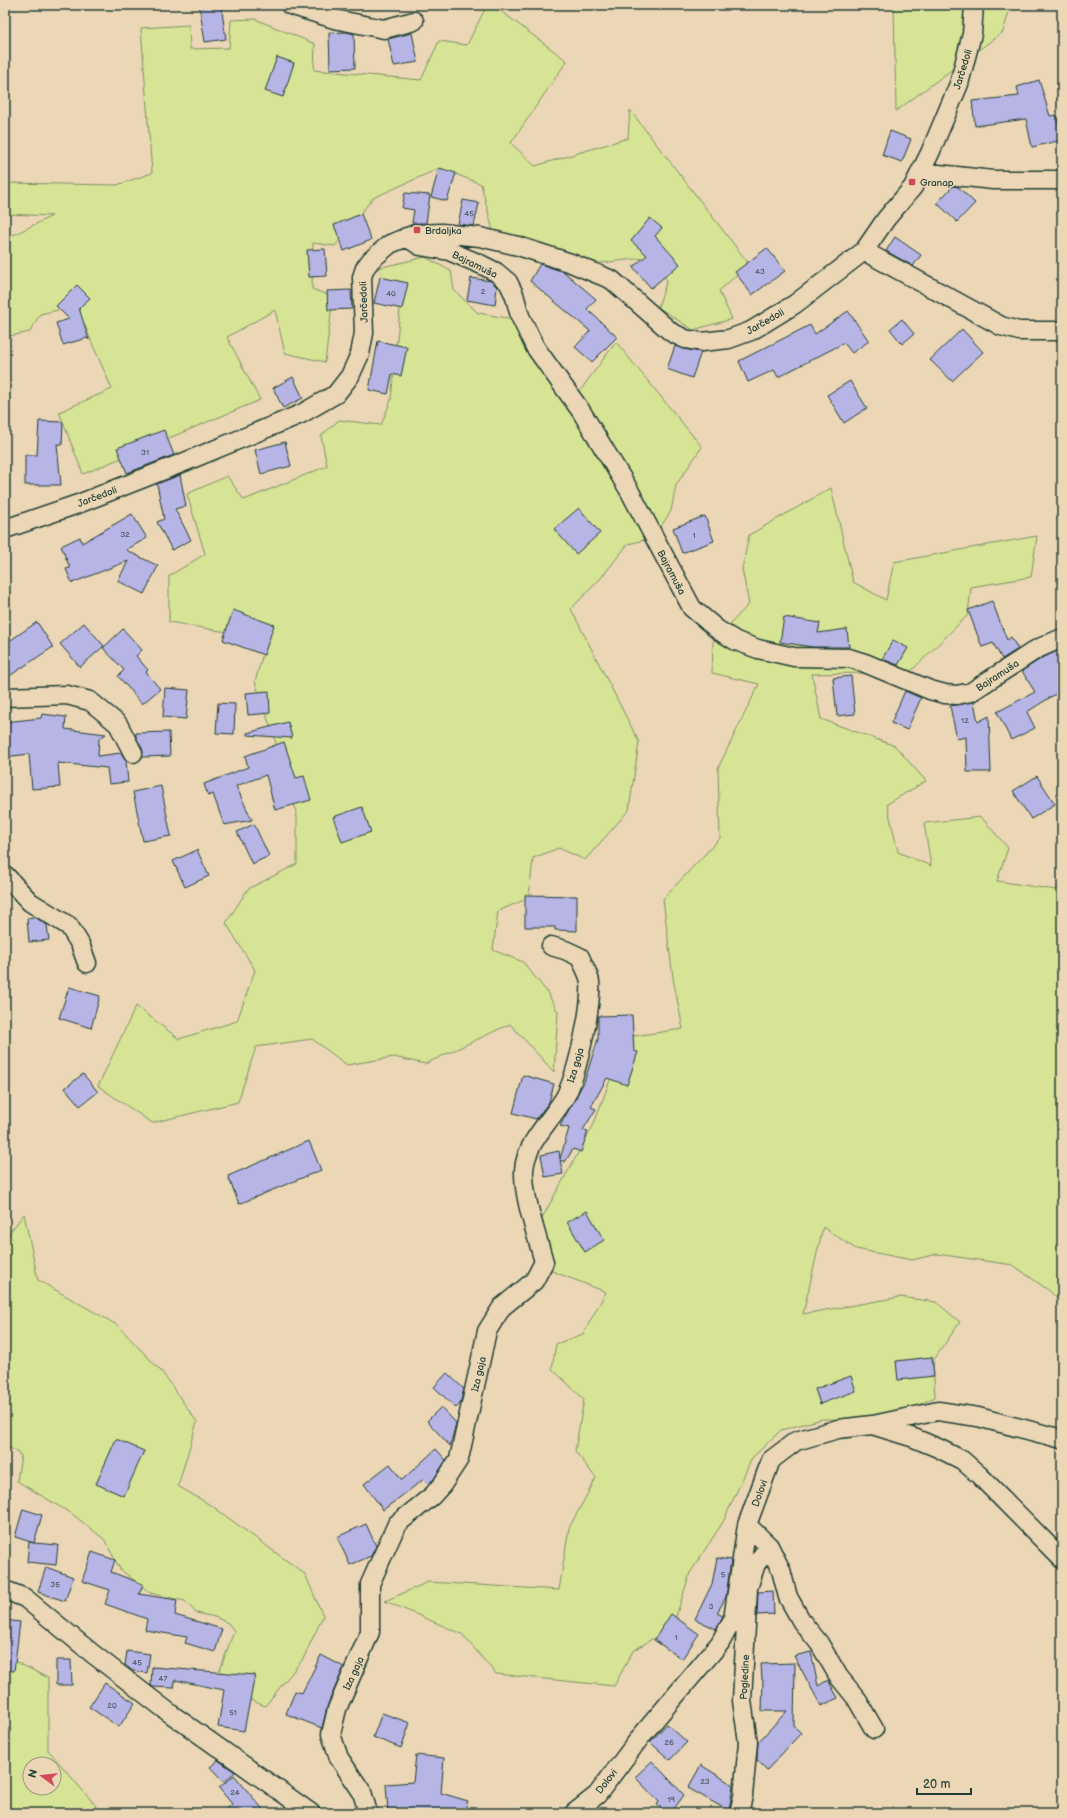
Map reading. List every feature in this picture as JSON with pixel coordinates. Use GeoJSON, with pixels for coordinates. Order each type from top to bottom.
{"type":"FeatureCollection","features":[{"type":"Feature","properties":{"kind":"street"},"geometry":{"type":"LineString","coordinates":[[290,5],[334,19],[384,29],[414,21]]}},
{"type":"Feature","properties":{"kind":"street","name":"Jarčedoli"},"geometry":{"type":"LineString","coordinates":[[5,529],[78,504],[187,461],[301,414],[336,394],[350,376],[360,354],[364,332],[362,277],[365,268],[371,260],[390,244],[415,234],[441,233],[480,237],[518,246],[572,263],[612,280],[671,332],[685,339],[702,342],[729,339],[751,331],[795,304],[864,251],[886,219],[912,186],[930,154],[958,84],[972,34],[974,5]]}},
{"type":"Feature","properties":{"kind":"street"},"geometry":{"type":"LineString","coordinates":[[920,172],[993,180],[1062,180]]}},
{"type":"Feature","properties":{"kind":"street","name":"Bajramuša"},"geometry":{"type":"LineString","coordinates":[[406,237],[420,246],[448,251],[480,264],[496,272],[508,282],[514,294],[520,316],[535,347],[581,411],[629,490],[692,608],[718,630],[736,641],[758,649],[794,657],[849,658],[865,663],[930,690],[945,694],[957,695],[971,692],[1037,649],[1062,638]]}},
{"type":"Feature","properties":{"kind":"street"},"geometry":{"type":"LineString","coordinates":[[864,251],[1001,326],[1019,330],[1062,331]]}},
{"type":"Feature","properties":{"kind":"street"},"geometry":{"type":"LineString","coordinates":[[5,697],[67,695],[90,701],[118,724],[133,753]]}},
{"type":"Feature","properties":{"kind":"street"},"geometry":{"type":"LineString","coordinates":[[5,875],[30,902],[69,926],[80,944],[87,964]]}},
{"type":"Feature","properties":{"kind":"street","name":"Iza gaja"},"geometry":{"type":"LineString","coordinates":[[368,1813],[362,1792],[339,1758],[331,1734],[337,1709],[370,1632],[370,1584],[397,1524],[432,1496],[442,1485],[459,1459],[487,1331],[502,1307],[534,1280],[544,1262],[526,1191],[524,1170],[529,1147],[565,1096],[575,1068],[587,1024],[590,982],[580,957],[565,950],[551,946]]}},
{"type":"Feature","properties":{"kind":"street"},"geometry":{"type":"LineString","coordinates":[[872,1425],[938,1411],[978,1417],[1062,1439]]}},
{"type":"Feature","properties":{"kind":"street","name":"Dolovi"},"geometry":{"type":"LineString","coordinates":[[574,1813],[597,1795],[642,1736],[720,1643],[733,1619],[747,1525],[771,1460],[796,1440],[838,1429],[872,1425],[914,1438],[962,1460],[1062,1559]]}},
{"type":"Feature","properties":{"kind":"street"},"geometry":{"type":"LineString","coordinates":[[747,1525],[769,1546],[781,1570],[788,1597],[802,1622],[819,1643],[839,1677],[856,1698],[874,1729]]}},
{"type":"Feature","properties":{"kind":"street","name":"Pogledine"},"geometry":{"type":"LineString","coordinates":[[739,1813],[743,1796],[748,1742],[742,1701],[748,1588],[756,1564],[769,1546]]}},
{"type":"Feature","properties":{"kind":"street"},"geometry":{"type":"LineString","coordinates":[[5,1590],[25,1598],[93,1654],[171,1714],[311,1813]]}},
{"type":"Feature","properties":{"kind":"green space"},"geometry":{"type":"Polygon","coordinates":[[[487,5],[493,5],[567,61],[511,143],[535,166],[628,138],[630,110],[749,264],[719,291],[732,319],[693,330],[658,307],[667,280],[644,258],[592,264],[494,235],[481,184],[440,168],[373,198],[335,246],[313,243],[312,289],[333,297],[325,362],[285,353],[275,310],[227,337],[260,400],[83,474],[59,412],[112,389],[76,306],[40,314],[30,332],[5,337],[5,239],[52,216],[5,214],[5,183],[117,185],[152,173],[141,28],[189,25],[190,49],[229,48],[231,20],[255,19],[315,44],[314,70],[421,80],[439,41],[467,45],[487,5]]]}},
{"type":"Feature","properties":{"kind":"green space"},"geometry":{"type":"Polygon","coordinates":[[[894,5],[1011,5],[1003,32],[896,111],[894,5]]]}},
{"type":"Feature","properties":{"kind":"green space"},"geometry":{"type":"Polygon","coordinates":[[[425,257],[451,271],[454,290],[478,313],[531,322],[571,403],[616,342],[702,447],[676,485],[671,511],[653,538],[628,544],[601,578],[571,609],[639,742],[629,810],[585,860],[559,848],[533,858],[529,898],[498,911],[493,950],[523,962],[547,992],[558,1012],[554,1072],[510,1024],[425,1064],[394,1057],[347,1065],[312,1039],[256,1047],[238,1102],[152,1123],[98,1086],[136,1006],[179,1039],[237,1021],[255,970],[226,923],[248,889],[297,864],[297,817],[289,781],[255,682],[267,639],[169,622],[169,576],[205,554],[187,494],[227,476],[244,500],[327,466],[321,436],[339,420],[381,425],[391,400],[400,309],[378,268],[425,257]]]}},
{"type":"Feature","properties":{"kind":"green space"},"geometry":{"type":"Polygon","coordinates":[[[831,488],[853,582],[886,600],[894,562],[1037,536],[1031,577],[971,587],[968,615],[903,679],[865,673],[812,674],[821,719],[895,746],[926,781],[887,804],[898,852],[931,866],[924,823],[981,817],[1008,848],[997,881],[1056,890],[1062,882],[1062,1305],[1051,1292],[1013,1265],[937,1254],[912,1260],[856,1249],[823,1227],[803,1314],[900,1297],[936,1302],[960,1322],[933,1361],[935,1397],[888,1420],[822,1419],[781,1430],[752,1458],[723,1522],[690,1573],[673,1626],[633,1651],[614,1686],[496,1674],[462,1634],[385,1601],[428,1582],[559,1590],[569,1528],[596,1478],[575,1451],[584,1399],[552,1369],[556,1344],[583,1334],[606,1292],[552,1271],[542,1218],[593,1126],[626,1037],[683,1029],[673,978],[663,899],[720,838],[718,768],[759,684],[712,673],[713,642],[749,604],[742,569],[749,535],[831,488]]]}},
{"type":"Feature","properties":{"kind":"green space"},"geometry":{"type":"Polygon","coordinates":[[[24,1214],[38,1280],[117,1325],[162,1372],[197,1422],[178,1486],[212,1506],[305,1574],[323,1616],[303,1659],[265,1706],[234,1693],[220,1670],[234,1631],[228,1623],[215,1617],[196,1613],[185,1601],[150,1593],[120,1569],[104,1539],[72,1514],[17,1481],[21,1455],[5,1445],[5,1243],[10,1232],[24,1214]]]}},
{"type":"Feature","properties":{"kind":"green space"},"geometry":{"type":"Polygon","coordinates":[[[5,1656],[48,1678],[48,1750],[53,1756],[22,1756],[22,1796],[62,1796],[62,1766],[102,1813],[5,1813],[5,1656]]]}},
{"type":"Feature","properties":{"kind":"building"},"geometry":{"type":"Polygon","coordinates":[[[199,5],[221,5],[226,39],[205,42],[199,5]]]}},
{"type":"Feature","properties":{"kind":"building"},"geometry":{"type":"Polygon","coordinates":[[[346,32],[354,34],[355,68],[330,69],[329,33],[346,32]]]}},
{"type":"Feature","properties":{"kind":"building"},"geometry":{"type":"Polygon","coordinates":[[[412,33],[418,62],[394,66],[388,39],[412,33]]]}},
{"type":"Feature","properties":{"kind":"building"},"geometry":{"type":"Polygon","coordinates":[[[277,57],[294,63],[283,97],[265,91],[277,57]]]}},
{"type":"Feature","properties":{"kind":"building"},"geometry":{"type":"Polygon","coordinates":[[[1039,80],[1050,116],[1056,115],[1062,140],[1032,147],[1026,119],[975,126],[972,101],[1019,96],[1017,87],[1039,80]]]}},
{"type":"Feature","properties":{"kind":"building"},"geometry":{"type":"Polygon","coordinates":[[[890,131],[911,139],[902,162],[882,155],[890,131]]]}},
{"type":"Feature","properties":{"kind":"building"},"geometry":{"type":"Polygon","coordinates":[[[439,168],[456,173],[447,201],[431,197],[439,168]]]}},
{"type":"Feature","properties":{"kind":"building"},"geometry":{"type":"Polygon","coordinates":[[[953,186],[958,187],[975,203],[957,222],[937,203],[953,186]]]}},
{"type":"Feature","properties":{"kind":"building"},"geometry":{"type":"Polygon","coordinates":[[[405,193],[430,195],[426,223],[412,223],[414,210],[402,208],[405,193]]]}},
{"type":"Feature","properties":{"kind":"building"},"geometry":{"type":"Polygon","coordinates":[[[463,200],[479,203],[474,226],[458,224],[463,200]]]}},
{"type":"Feature","properties":{"kind":"building"},"geometry":{"type":"Polygon","coordinates":[[[361,214],[371,240],[344,251],[334,225],[361,214]]]}},
{"type":"Feature","properties":{"kind":"building"},"geometry":{"type":"Polygon","coordinates":[[[650,218],[662,228],[655,236],[680,264],[651,288],[633,267],[647,255],[631,241],[650,218]]]}},
{"type":"Feature","properties":{"kind":"building"},"geometry":{"type":"Polygon","coordinates":[[[895,237],[921,255],[913,266],[886,251],[895,237]]]}},
{"type":"Feature","properties":{"kind":"building"},"geometry":{"type":"Polygon","coordinates":[[[767,248],[785,271],[752,295],[735,272],[767,248]]]}},
{"type":"Feature","properties":{"kind":"building"},"geometry":{"type":"Polygon","coordinates":[[[325,249],[327,276],[309,277],[307,250],[325,249]]]}},
{"type":"Feature","properties":{"kind":"building"},"geometry":{"type":"Polygon","coordinates":[[[540,264],[564,272],[596,299],[587,309],[617,337],[592,362],[575,347],[590,331],[530,281],[540,264]]]}},
{"type":"Feature","properties":{"kind":"building"},"geometry":{"type":"Polygon","coordinates":[[[380,277],[408,283],[402,309],[374,303],[380,277]]]}},
{"type":"Feature","properties":{"kind":"building"},"geometry":{"type":"Polygon","coordinates":[[[471,278],[491,281],[497,287],[495,305],[467,300],[471,278]]]}},
{"type":"Feature","properties":{"kind":"building"},"geometry":{"type":"Polygon","coordinates":[[[77,285],[90,298],[79,308],[89,340],[87,338],[63,345],[56,323],[69,319],[56,306],[77,285]]]}},
{"type":"Feature","properties":{"kind":"building"},"geometry":{"type":"Polygon","coordinates":[[[351,290],[352,309],[328,310],[327,291],[351,290]]]}},
{"type":"Feature","properties":{"kind":"building"},"geometry":{"type":"Polygon","coordinates":[[[848,311],[869,341],[852,353],[844,343],[778,377],[774,370],[748,382],[739,361],[810,325],[815,334],[848,311]]]}},
{"type":"Feature","properties":{"kind":"building"},"geometry":{"type":"Polygon","coordinates":[[[902,319],[914,334],[902,344],[890,329],[902,319]]]}},
{"type":"Feature","properties":{"kind":"building"},"geometry":{"type":"Polygon","coordinates":[[[962,329],[983,352],[952,381],[930,360],[962,329]]]}},
{"type":"Feature","properties":{"kind":"building"},"geometry":{"type":"Polygon","coordinates":[[[378,341],[407,347],[401,376],[392,374],[388,394],[369,390],[378,341]]]}},
{"type":"Feature","properties":{"kind":"building"},"geometry":{"type":"Polygon","coordinates":[[[675,346],[701,352],[692,378],[667,369],[675,346]]]}},
{"type":"Feature","properties":{"kind":"building"},"geometry":{"type":"Polygon","coordinates":[[[293,377],[303,398],[283,408],[273,388],[293,377]]]}},
{"type":"Feature","properties":{"kind":"building"},"geometry":{"type":"Polygon","coordinates":[[[850,381],[867,408],[844,423],[827,395],[850,381]]]}},
{"type":"Feature","properties":{"kind":"building"},"geometry":{"type":"Polygon","coordinates":[[[39,421],[63,422],[62,445],[57,444],[61,485],[25,485],[25,455],[37,455],[39,421]]]}},
{"type":"Feature","properties":{"kind":"building"},"geometry":{"type":"Polygon","coordinates":[[[164,430],[174,455],[127,473],[117,448],[164,430]]]}},
{"type":"Feature","properties":{"kind":"building"},"geometry":{"type":"Polygon","coordinates":[[[285,442],[291,466],[261,474],[255,450],[285,442]]]}},
{"type":"Feature","properties":{"kind":"building"},"geometry":{"type":"Polygon","coordinates":[[[180,475],[186,506],[175,509],[191,540],[172,550],[157,522],[164,519],[157,484],[180,475]]]}},
{"type":"Feature","properties":{"kind":"building"},"geometry":{"type":"Polygon","coordinates":[[[579,508],[600,533],[576,554],[554,529],[579,508]]]}},
{"type":"Feature","properties":{"kind":"building"},"geometry":{"type":"Polygon","coordinates":[[[132,514],[147,538],[126,550],[158,566],[144,594],[118,581],[128,561],[72,583],[66,569],[70,568],[61,546],[80,537],[82,543],[132,514]]]}},
{"type":"Feature","properties":{"kind":"building"},"geometry":{"type":"Polygon","coordinates":[[[705,516],[714,541],[682,553],[673,528],[705,516]]]}},
{"type":"Feature","properties":{"kind":"building"},"geometry":{"type":"Polygon","coordinates":[[[992,601],[1007,640],[1011,637],[1018,649],[1002,659],[993,643],[982,647],[968,610],[992,601]]]}},
{"type":"Feature","properties":{"kind":"building"},"geometry":{"type":"Polygon","coordinates":[[[233,610],[274,625],[264,655],[223,640],[233,610]]]}},
{"type":"Feature","properties":{"kind":"building"},"geometry":{"type":"Polygon","coordinates":[[[784,617],[820,623],[818,633],[847,629],[849,647],[812,647],[780,642],[784,617]]]}},
{"type":"Feature","properties":{"kind":"building"},"geometry":{"type":"Polygon","coordinates":[[[37,622],[53,647],[5,679],[5,644],[37,622]]]}},
{"type":"Feature","properties":{"kind":"building"},"geometry":{"type":"Polygon","coordinates":[[[84,623],[104,646],[80,667],[60,644],[84,623]]]}},
{"type":"Feature","properties":{"kind":"building"},"geometry":{"type":"Polygon","coordinates":[[[123,629],[142,650],[136,656],[148,670],[146,672],[160,689],[142,704],[118,676],[124,670],[103,648],[123,629]]]}},
{"type":"Feature","properties":{"kind":"building"},"geometry":{"type":"Polygon","coordinates":[[[893,640],[908,648],[898,665],[882,659],[893,640]]]}},
{"type":"Feature","properties":{"kind":"building"},"geometry":{"type":"Polygon","coordinates":[[[1062,649],[1062,690],[1027,712],[1035,728],[1011,740],[997,712],[1035,692],[1022,671],[1042,658],[1062,649]]]}},
{"type":"Feature","properties":{"kind":"building"},"geometry":{"type":"Polygon","coordinates":[[[851,676],[855,714],[837,716],[833,678],[851,676]]]}},
{"type":"Feature","properties":{"kind":"building"},"geometry":{"type":"Polygon","coordinates":[[[165,688],[189,690],[186,719],[163,717],[165,688]]]}},
{"type":"Feature","properties":{"kind":"building"},"geometry":{"type":"Polygon","coordinates":[[[269,691],[270,713],[248,715],[246,693],[269,691]]]}},
{"type":"Feature","properties":{"kind":"building"},"geometry":{"type":"Polygon","coordinates":[[[905,691],[921,698],[907,730],[891,723],[905,691]]]}},
{"type":"Feature","properties":{"kind":"building"},"geometry":{"type":"Polygon","coordinates":[[[974,702],[978,722],[989,716],[991,772],[967,772],[966,737],[957,739],[950,706],[974,702]]]}},
{"type":"Feature","properties":{"kind":"building"},"geometry":{"type":"Polygon","coordinates":[[[218,703],[235,704],[234,734],[216,733],[218,703]]]}},
{"type":"Feature","properties":{"kind":"building"},"geometry":{"type":"Polygon","coordinates":[[[42,714],[66,717],[65,729],[106,734],[99,739],[98,756],[121,753],[126,761],[128,782],[109,784],[107,768],[58,763],[60,787],[32,789],[29,754],[5,757],[5,722],[41,718],[42,714]]]}},
{"type":"Feature","properties":{"kind":"building"},"geometry":{"type":"Polygon","coordinates":[[[288,722],[292,738],[247,735],[247,733],[288,722]]]}},
{"type":"Feature","properties":{"kind":"building"},"geometry":{"type":"Polygon","coordinates":[[[169,732],[170,756],[142,757],[142,749],[136,737],[136,733],[169,732]]]}},
{"type":"Feature","properties":{"kind":"building"},"geometry":{"type":"Polygon","coordinates":[[[284,742],[296,778],[304,776],[311,800],[275,810],[266,775],[236,786],[252,820],[224,825],[213,794],[208,796],[204,784],[248,767],[245,756],[284,742]]]}},
{"type":"Feature","properties":{"kind":"building"},"geometry":{"type":"Polygon","coordinates":[[[1037,776],[1055,804],[1031,819],[1013,791],[1037,776]]]}},
{"type":"Feature","properties":{"kind":"building"},"geometry":{"type":"Polygon","coordinates":[[[161,786],[171,836],[143,841],[133,792],[161,786]]]}},
{"type":"Feature","properties":{"kind":"building"},"geometry":{"type":"Polygon","coordinates":[[[362,807],[371,832],[342,842],[333,817],[362,807]]]}},
{"type":"Feature","properties":{"kind":"building"},"geometry":{"type":"Polygon","coordinates":[[[254,824],[269,856],[252,864],[237,832],[254,824]]]}},
{"type":"Feature","properties":{"kind":"building"},"geometry":{"type":"Polygon","coordinates":[[[197,850],[209,876],[185,887],[173,861],[197,850]]]}},
{"type":"Feature","properties":{"kind":"building"},"geometry":{"type":"Polygon","coordinates":[[[525,895],[577,896],[577,931],[555,930],[555,927],[525,927],[525,895]]]}},
{"type":"Feature","properties":{"kind":"building"},"geometry":{"type":"Polygon","coordinates":[[[35,917],[47,925],[49,940],[29,942],[27,918],[35,917]]]}},
{"type":"Feature","properties":{"kind":"building"},"geometry":{"type":"Polygon","coordinates":[[[69,987],[100,996],[91,1028],[59,1018],[69,987]]]}},
{"type":"Feature","properties":{"kind":"building"},"geometry":{"type":"Polygon","coordinates":[[[632,1015],[634,1051],[638,1052],[627,1085],[607,1078],[591,1107],[596,1109],[583,1130],[588,1131],[581,1152],[573,1149],[565,1162],[560,1160],[563,1174],[545,1177],[541,1155],[559,1151],[560,1159],[569,1128],[560,1126],[584,1082],[598,1039],[598,1016],[632,1015]]]}},
{"type":"Feature","properties":{"kind":"building"},"geometry":{"type":"Polygon","coordinates":[[[83,1074],[98,1092],[80,1106],[65,1088],[83,1074]]]}},
{"type":"Feature","properties":{"kind":"building"},"geometry":{"type":"Polygon","coordinates":[[[523,1075],[554,1084],[549,1102],[536,1119],[513,1113],[523,1075]]]}},
{"type":"Feature","properties":{"kind":"building"},"geometry":{"type":"Polygon","coordinates":[[[309,1141],[321,1170],[239,1204],[228,1176],[309,1141]]]}},
{"type":"Feature","properties":{"kind":"building"},"geometry":{"type":"Polygon","coordinates":[[[587,1211],[604,1240],[585,1252],[567,1222],[587,1211]]]}},
{"type":"Feature","properties":{"kind":"building"},"geometry":{"type":"Polygon","coordinates":[[[932,1357],[934,1376],[898,1380],[896,1361],[932,1357]]]}},
{"type":"Feature","properties":{"kind":"building"},"geometry":{"type":"Polygon","coordinates":[[[447,1373],[464,1389],[460,1404],[456,1408],[434,1387],[447,1373]]]}},
{"type":"Feature","properties":{"kind":"building"},"geometry":{"type":"Polygon","coordinates":[[[851,1376],[856,1391],[820,1404],[815,1389],[851,1376]]]}},
{"type":"Feature","properties":{"kind":"building"},"geometry":{"type":"Polygon","coordinates":[[[441,1407],[456,1423],[450,1446],[427,1421],[441,1407]]]}},
{"type":"Feature","properties":{"kind":"building"},"geometry":{"type":"Polygon","coordinates":[[[116,1439],[144,1451],[124,1496],[96,1484],[116,1439]]]}},
{"type":"Feature","properties":{"kind":"building"},"geometry":{"type":"Polygon","coordinates":[[[436,1449],[446,1460],[434,1479],[428,1484],[424,1479],[383,1510],[364,1484],[390,1464],[402,1480],[436,1449]]]}},
{"type":"Feature","properties":{"kind":"building"},"geometry":{"type":"Polygon","coordinates":[[[23,1509],[42,1515],[34,1543],[15,1537],[23,1509]]]}},
{"type":"Feature","properties":{"kind":"building"},"geometry":{"type":"Polygon","coordinates":[[[366,1524],[376,1546],[371,1556],[350,1565],[337,1537],[366,1524]]]}},
{"type":"Feature","properties":{"kind":"building"},"geometry":{"type":"Polygon","coordinates":[[[29,1542],[58,1545],[56,1565],[27,1562],[29,1542]]]}},
{"type":"Feature","properties":{"kind":"building"},"geometry":{"type":"Polygon","coordinates":[[[92,1552],[115,1560],[111,1572],[143,1584],[139,1594],[177,1600],[175,1615],[222,1629],[215,1652],[185,1643],[187,1637],[145,1630],[147,1619],[105,1604],[110,1590],[82,1581],[92,1552]]]}},
{"type":"Feature","properties":{"kind":"building"},"geometry":{"type":"Polygon","coordinates":[[[717,1558],[731,1560],[726,1597],[717,1613],[723,1616],[716,1629],[695,1619],[712,1584],[717,1558]]]}},
{"type":"Feature","properties":{"kind":"building"},"geometry":{"type":"Polygon","coordinates":[[[46,1567],[73,1577],[65,1601],[38,1592],[46,1567]]]}},
{"type":"Feature","properties":{"kind":"building"},"geometry":{"type":"Polygon","coordinates":[[[773,1591],[774,1614],[757,1615],[758,1592],[773,1591]]]}},
{"type":"Feature","properties":{"kind":"building"},"geometry":{"type":"Polygon","coordinates":[[[671,1614],[699,1634],[682,1659],[654,1640],[671,1614]]]}},
{"type":"Feature","properties":{"kind":"building"},"geometry":{"type":"Polygon","coordinates":[[[5,1620],[20,1622],[14,1671],[5,1670],[5,1620]]]}},
{"type":"Feature","properties":{"kind":"building"},"geometry":{"type":"Polygon","coordinates":[[[127,1651],[150,1654],[147,1673],[133,1671],[125,1665],[127,1651]]]}},
{"type":"Feature","properties":{"kind":"building"},"geometry":{"type":"Polygon","coordinates":[[[811,1652],[818,1686],[828,1680],[838,1698],[821,1706],[794,1656],[811,1652]]]}},
{"type":"Feature","properties":{"kind":"building"},"geometry":{"type":"Polygon","coordinates":[[[321,1655],[344,1667],[328,1704],[322,1728],[286,1714],[295,1691],[302,1693],[321,1655]]]}},
{"type":"Feature","properties":{"kind":"building"},"geometry":{"type":"Polygon","coordinates":[[[56,1660],[71,1660],[72,1685],[56,1685],[56,1660]]]}},
{"type":"Feature","properties":{"kind":"building"},"geometry":{"type":"Polygon","coordinates":[[[795,1663],[794,1726],[801,1733],[767,1770],[757,1760],[758,1742],[787,1711],[762,1711],[763,1680],[761,1664],[795,1663]]]}},
{"type":"Feature","properties":{"kind":"building"},"geometry":{"type":"Polygon","coordinates":[[[152,1667],[255,1675],[244,1731],[218,1727],[224,1690],[175,1680],[174,1688],[153,1687],[151,1685],[152,1667]]]}},
{"type":"Feature","properties":{"kind":"building"},"geometry":{"type":"Polygon","coordinates":[[[105,1683],[135,1703],[119,1727],[89,1707],[105,1683]]]}},
{"type":"Feature","properties":{"kind":"building"},"geometry":{"type":"Polygon","coordinates":[[[382,1713],[410,1723],[401,1748],[373,1737],[382,1713]]]}},
{"type":"Feature","properties":{"kind":"building"},"geometry":{"type":"Polygon","coordinates":[[[667,1724],[687,1742],[670,1760],[650,1742],[667,1724]]]}},
{"type":"Feature","properties":{"kind":"building"},"geometry":{"type":"Polygon","coordinates":[[[416,1755],[444,1758],[441,1793],[468,1801],[464,1813],[388,1813],[386,1784],[413,1782],[416,1755]]]}},
{"type":"Feature","properties":{"kind":"building"},"geometry":{"type":"Polygon","coordinates":[[[218,1760],[235,1772],[224,1782],[210,1767],[218,1760]]]}},
{"type":"Feature","properties":{"kind":"building"},"geometry":{"type":"Polygon","coordinates":[[[652,1761],[684,1795],[671,1813],[668,1813],[657,1805],[659,1802],[635,1777],[652,1761]]]}},
{"type":"Feature","properties":{"kind":"building"},"geometry":{"type":"Polygon","coordinates":[[[701,1765],[733,1785],[729,1811],[688,1788],[701,1765]]]}},
{"type":"Feature","properties":{"kind":"building"},"geometry":{"type":"Polygon","coordinates":[[[234,1775],[266,1813],[222,1813],[232,1804],[219,1788],[234,1775]]]}},
{"type":"Feature","properties":{"kind":"place","name":"Granap"},"geometry":{"type":"Point","coordinates":[912,182]}},
{"type":"Feature","properties":{"kind":"place","name":"Brdaljka"},"geometry":{"type":"Point","coordinates":[417,230]}}]}
